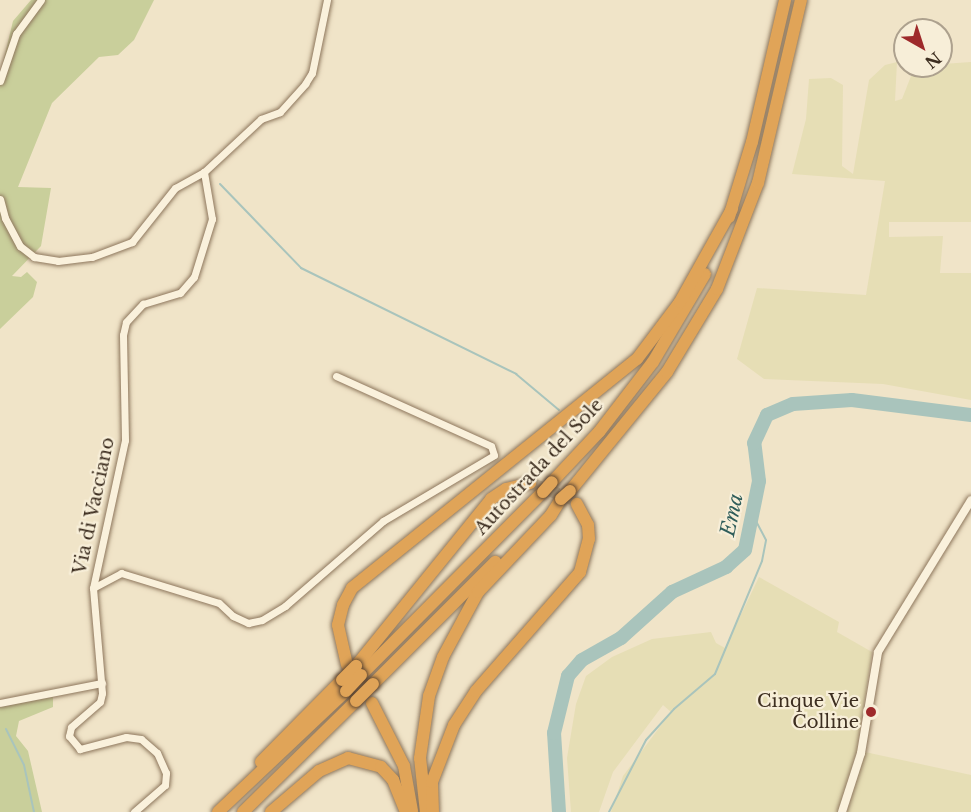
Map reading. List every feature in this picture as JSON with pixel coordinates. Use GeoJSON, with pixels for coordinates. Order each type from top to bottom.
{"type":"FeatureCollection","features":[{"type":"Feature","properties":{"kind":"highway","name":"Autostrada del Sole"},"geometry":{"type":"LineString","coordinates":[[218,812],[249,785],[344,685],[355,669],[548,487],[621,405],[669,339],[717,248],[732,209],[752,142],[784,0]]}},
{"type":"Feature","properties":{"kind":"highway","name":"Autostrada del Sole"},"geometry":{"type":"LineString","coordinates":[[243,812],[566,495],[667,372],[717,288],[758,183],[801,0]]}},
{"type":"Feature","properties":{"kind":"highway"},"geometry":{"type":"LineString","coordinates":[[531,483],[506,489],[491,499],[355,669],[338,630],[340,612],[352,588],[637,359],[675,310],[732,209]]}},
{"type":"Feature","properties":{"kind":"highway"},"geometry":{"type":"LineString","coordinates":[[426,812],[420,758],[429,696],[443,657],[478,592],[552,515],[566,495]]}},
{"type":"Feature","properties":{"kind":"highway"},"geometry":{"type":"LineString","coordinates":[[433,812],[432,782],[454,725],[483,683],[580,572],[588,555],[589,539],[578,504]]}},
{"type":"Feature","properties":{"kind":"highway"},"geometry":{"type":"LineString","coordinates":[[372,704],[404,766],[412,812]]}},
{"type":"Feature","properties":{"kind":"highway"},"geometry":{"type":"LineString","coordinates":[[271,812],[319,771],[348,758],[381,767],[393,780],[406,812]]}},
{"type":"Feature","properties":{"kind":"street"},"geometry":{"type":"LineString","coordinates":[[0,81],[16,34],[41,0]]}},
{"type":"Feature","properties":{"kind":"street"},"geometry":{"type":"LineString","coordinates":[[0,199],[5,218],[20,246],[34,257],[58,261],[92,257],[132,242],[175,188],[204,172],[254,124],[280,112],[305,84],[312,73],[327,0]]}},
{"type":"Feature","properties":{"kind":"street","name":"Via di Vacciano"},"geometry":{"type":"LineString","coordinates":[[134,812],[165,785],[166,772],[157,753],[141,739],[126,737],[80,748],[69,736],[71,727],[100,702],[102,683],[93,588],[125,440],[126,322],[143,304],[180,293],[194,277],[212,219],[204,172]]}},
{"type":"Feature","properties":{"kind":"street"},"geometry":{"type":"LineString","coordinates":[[93,588],[120,573],[219,603],[233,616],[248,623],[262,620],[285,606],[382,521],[494,455],[491,446],[336,376]]}},
{"type":"Feature","properties":{"kind":"street"},"geometry":{"type":"LineString","coordinates":[[842,812],[861,753],[878,652],[971,500]]}},
{"type":"Feature","properties":{"kind":"street"},"geometry":{"type":"LineString","coordinates":[[0,703],[102,683]]}},
{"type":"Feature","properties":{"kind":"shaded area"},"geometry":{"type":"Polygon","coordinates":[[[971,62],[971,222],[889,222],[889,237],[943,236],[940,273],[971,273],[971,400],[883,384],[764,379],[737,359],[757,288],[866,295],[885,181],[792,174],[806,119],[809,79],[831,78],[843,85],[842,166],[853,174],[869,80],[885,65],[893,63],[893,78],[896,78],[895,101],[902,99],[910,78],[953,78],[953,63],[971,62]]]}},
{"type":"Feature","properties":{"kind":"shaded area"},"geometry":{"type":"Polygon","coordinates":[[[759,577],[839,622],[837,632],[872,652],[857,750],[838,812],[611,812],[623,776],[671,712],[663,705],[613,772],[599,812],[571,812],[567,758],[576,704],[586,676],[612,657],[652,639],[711,632],[716,643],[725,648],[759,577]]]}},
{"type":"Feature","properties":{"kind":"shaded area"},"geometry":{"type":"Polygon","coordinates":[[[865,752],[971,775],[971,812],[847,812],[865,752]]]}},
{"type":"Feature","properties":{"kind":"green space"},"geometry":{"type":"Polygon","coordinates":[[[31,0],[154,0],[134,40],[118,55],[99,57],[52,103],[18,187],[51,188],[41,246],[12,276],[21,277],[27,272],[37,282],[33,297],[0,329],[0,75],[13,21],[31,0]]]}},
{"type":"Feature","properties":{"kind":"green space"},"geometry":{"type":"Polygon","coordinates":[[[53,697],[53,707],[19,721],[16,736],[28,751],[42,812],[0,812],[0,707],[53,697]]]}},
{"type":"Feature","properties":{"kind":"waterway"},"geometry":{"type":"LineString","coordinates":[[220,184],[301,268],[516,374],[559,410]]}},
{"type":"Feature","properties":{"kind":"waterway","name":"Ema"},"geometry":{"type":"LineString","coordinates":[[559,812],[554,733],[568,676],[582,660],[621,638],[672,592],[726,567],[745,550],[759,481],[754,443],[767,415],[793,404],[852,400],[971,415]]}},
{"type":"Feature","properties":{"kind":"waterway"},"geometry":{"type":"LineString","coordinates":[[609,812],[646,740],[674,709],[715,674],[762,561],[766,540],[751,512]]}},
{"type":"Feature","properties":{"kind":"waterway"},"geometry":{"type":"LineString","coordinates":[[6,729],[24,765],[34,812]]}},
{"type":"Feature","properties":{"kind":"tunnel"},"geometry":{"type":"LineString","coordinates":[[530,483],[572,499]]}},
{"type":"Feature","properties":{"kind":"place","name":"Cinque Vie Colline"},"geometry":{"type":"Point","coordinates":[871,712]}}]}
